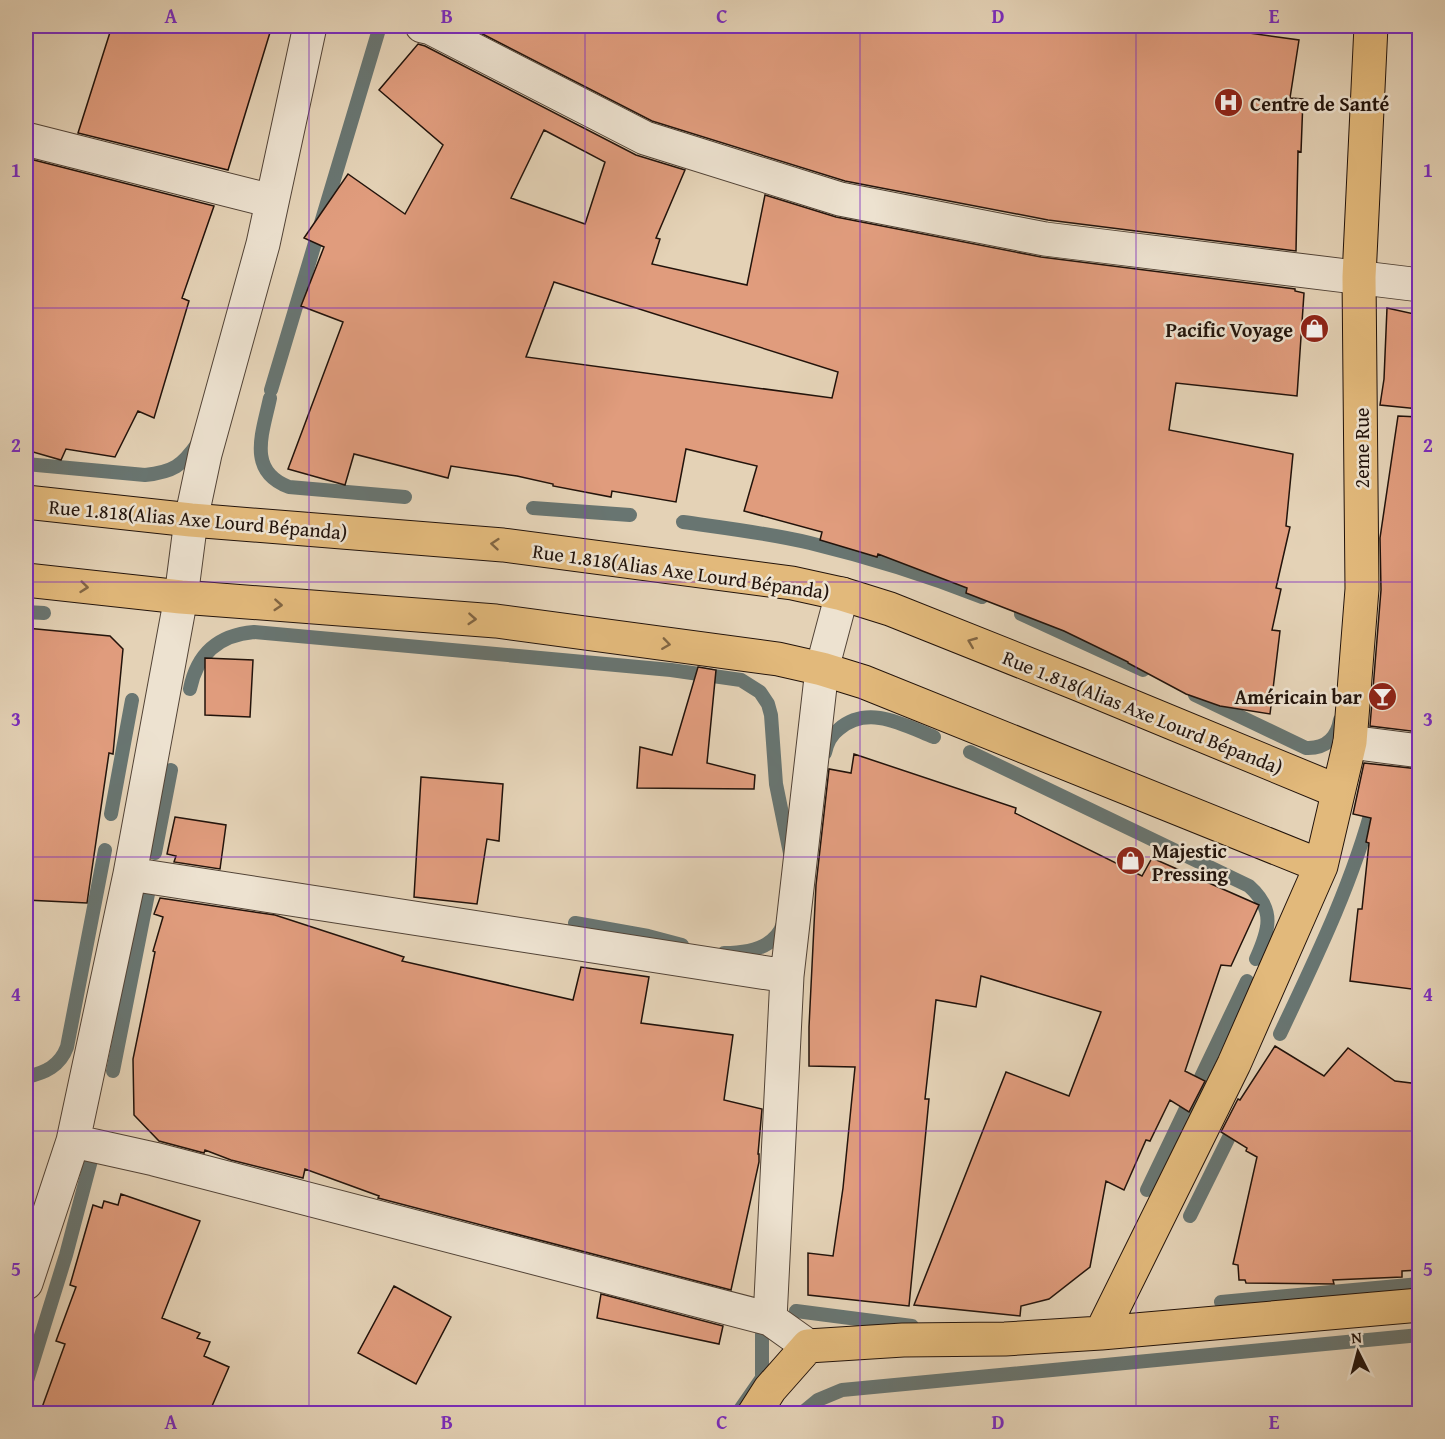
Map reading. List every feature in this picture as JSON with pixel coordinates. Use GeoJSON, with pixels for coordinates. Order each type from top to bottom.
{"type":"FeatureCollection","features":[{"type":"Feature","properties":{"kind":"main road","name":"2eme Rue"},"geometry":{"type":"LineString","coordinates":[[1101,1333],[1234,1064],[1321,866],[1350,742],[1362,589],[1359,277],[1371,26]]}},
{"type":"Feature","properties":{"kind":"main road","name":"Rue 1.818(Alias Axe Lourd Bépanda)"},"geometry":{"type":"LineString","coordinates":[[26,502],[191,520],[503,545],[792,583],[842,594],[890,609],[1337,791]]}},
{"type":"Feature","properties":{"kind":"main road"},"geometry":{"type":"LineString","coordinates":[[26,580],[181,597],[496,621],[778,659],[822,669],[874,686],[1321,866]]}},
{"type":"Feature","properties":{"kind":"main road"},"geometry":{"type":"LineString","coordinates":[[765,1405],[808,1346],[1101,1333],[1419,1305]]}},
{"type":"Feature","properties":{"kind":"street"},"geometry":{"type":"LineString","coordinates":[[26,1283],[73,1141],[130,874],[181,597],[191,520],[205,454],[264,244],[310,26]]}},
{"type":"Feature","properties":{"kind":"street"},"geometry":{"type":"LineString","coordinates":[[422,26],[431,28],[645,138],[840,199],[1046,239],[1419,285]]}},
{"type":"Feature","properties":{"kind":"street"},"geometry":{"type":"LineString","coordinates":[[26,139],[272,201]]}},
{"type":"Feature","properties":{"kind":"street"},"geometry":{"type":"LineString","coordinates":[[770,1318],[788,976],[822,669],[842,594]]}},
{"type":"Feature","properties":{"kind":"street"},"geometry":{"type":"LineString","coordinates":[[1350,742],[1419,751]]}},
{"type":"Feature","properties":{"kind":"street"},"geometry":{"type":"LineString","coordinates":[[130,874],[788,976]]}},
{"type":"Feature","properties":{"kind":"street"},"geometry":{"type":"LineString","coordinates":[[73,1141],[165,1162],[770,1318],[808,1346]]}},
{"type":"Feature","properties":{"kind":"building"},"geometry":{"type":"Polygon","coordinates":[[[112,26],[272,26],[228,170],[78,133],[112,26]]]}},
{"type":"Feature","properties":{"kind":"building"},"geometry":{"type":"Polygon","coordinates":[[[467,26],[1200,26],[1299,40],[1290,98],[1303,99],[1301,152],[1298,151],[1296,251],[1048,220],[845,181],[652,121],[467,26]]]}},
{"type":"Feature","properties":{"kind":"building"},"geometry":{"type":"Polygon","coordinates":[[[418,44],[636,155],[685,170],[656,238],[660,239],[652,264],[747,285],[765,195],[836,217],[1041,257],[1295,289],[1295,291],[1304,293],[1297,396],[1176,383],[1169,430],[1293,454],[1286,526],[1290,527],[1276,588],[1281,589],[1272,630],[1280,631],[1270,714],[1220,706],[1186,694],[1128,662],[1064,631],[966,593],[967,588],[878,554],[877,557],[820,540],[822,532],[744,511],[757,466],[686,449],[676,502],[612,491],[611,497],[553,486],[553,484],[517,476],[451,466],[448,478],[354,454],[345,485],[288,469],[343,322],[301,306],[324,247],[304,238],[348,174],[405,214],[443,145],[379,90],[418,44]],[[544,130],[511,198],[585,224],[605,162],[544,130]],[[554,282],[526,357],[832,398],[838,372],[554,282]]]}},
{"type":"Feature","properties":{"kind":"building"},"geometry":{"type":"Polygon","coordinates":[[[26,158],[214,206],[182,298],[189,301],[154,418],[138,411],[115,457],[66,449],[61,460],[26,450],[26,158]]]}},
{"type":"Feature","properties":{"kind":"building"},"geometry":{"type":"Polygon","coordinates":[[[1387,308],[1419,315],[1419,409],[1380,405],[1384,379],[1387,308]]]}},
{"type":"Feature","properties":{"kind":"building"},"geometry":{"type":"Polygon","coordinates":[[[1398,416],[1419,417],[1419,732],[1370,726],[1381,590],[1380,538],[1398,416]]]}},
{"type":"Feature","properties":{"kind":"building"},"geometry":{"type":"Polygon","coordinates":[[[26,628],[110,636],[123,649],[113,754],[109,753],[87,903],[26,900],[26,628]]]}},
{"type":"Feature","properties":{"kind":"building"},"geometry":{"type":"Polygon","coordinates":[[[205,658],[253,660],[250,717],[205,715],[205,658]]]}},
{"type":"Feature","properties":{"kind":"building"},"geometry":{"type":"Polygon","coordinates":[[[698,667],[716,670],[707,763],[755,775],[754,789],[637,788],[640,747],[672,755],[698,667]]]}},
{"type":"Feature","properties":{"kind":"building"},"geometry":{"type":"Polygon","coordinates":[[[854,754],[1016,808],[1015,813],[1142,876],[1152,858],[1259,905],[1231,966],[1221,965],[1185,1071],[1205,1081],[1189,1112],[1170,1100],[1150,1141],[1146,1140],[1124,1190],[1106,1181],[1090,1267],[1049,1299],[1021,1306],[1020,1316],[914,1305],[1006,1072],[1069,1096],[1101,1012],[981,976],[976,1007],[936,1000],[925,1099],[929,1099],[909,1306],[808,1295],[808,1253],[833,1256],[843,1188],[855,1067],[809,1066],[816,885],[829,769],[851,773],[854,754]]]}},
{"type":"Feature","properties":{"kind":"building"},"geometry":{"type":"Polygon","coordinates":[[[1364,763],[1419,769],[1419,990],[1350,981],[1358,909],[1362,909],[1369,843],[1366,842],[1371,818],[1353,814],[1364,763]]]}},
{"type":"Feature","properties":{"kind":"building"},"geometry":{"type":"Polygon","coordinates":[[[421,777],[503,784],[499,841],[487,839],[477,904],[414,897],[421,777]]]}},
{"type":"Feature","properties":{"kind":"building"},"geometry":{"type":"Polygon","coordinates":[[[175,817],[226,825],[220,869],[174,862],[176,856],[167,854],[175,817]]]}},
{"type":"Feature","properties":{"kind":"building"},"geometry":{"type":"Polygon","coordinates":[[[160,898],[275,915],[404,957],[402,961],[573,1000],[581,967],[649,977],[641,1023],[733,1035],[724,1100],[762,1109],[759,1162],[731,1290],[378,1198],[379,1196],[305,1169],[303,1178],[231,1160],[205,1150],[204,1153],[159,1141],[134,1115],[133,1059],[155,952],[153,951],[163,917],[154,914],[160,898]]]}},
{"type":"Feature","properties":{"kind":"building"},"geometry":{"type":"Polygon","coordinates":[[[1275,1046],[1324,1076],[1348,1048],[1395,1081],[1419,1084],[1419,1270],[1402,1271],[1402,1277],[1333,1280],[1334,1284],[1246,1283],[1245,1280],[1239,1280],[1238,1265],[1233,1264],[1257,1157],[1221,1132],[1238,1099],[1240,1100],[1275,1046]]]}},
{"type":"Feature","properties":{"kind":"building"},"geometry":{"type":"Polygon","coordinates":[[[121,1194],[200,1221],[162,1318],[200,1333],[197,1338],[210,1342],[204,1356],[229,1367],[209,1413],[40,1413],[65,1344],[56,1341],[76,1287],[70,1285],[93,1205],[102,1208],[104,1201],[118,1205],[121,1194]]]}},
{"type":"Feature","properties":{"kind":"building"},"geometry":{"type":"Polygon","coordinates":[[[394,1286],[451,1317],[416,1384],[358,1353],[394,1286]]]}},
{"type":"Feature","properties":{"kind":"building"},"geometry":{"type":"Polygon","coordinates":[[[601,1294],[723,1326],[719,1344],[597,1318],[601,1294]]]}},
{"type":"Feature","properties":{"kind":"waterway"},"geometry":{"type":"LineString","coordinates":[[271,390],[380,26]]}},
{"type":"Feature","properties":{"kind":"waterway"},"geometry":{"type":"LineString","coordinates":[[1419,405],[1420,381]]}},
{"type":"Feature","properties":{"kind":"waterway"},"geometry":{"type":"LineString","coordinates":[[270,398],[261,449],[262,461],[267,471],[276,480],[289,487],[405,497]]}},
{"type":"Feature","properties":{"kind":"waterway"},"geometry":{"type":"LineString","coordinates":[[26,464],[145,475],[176,467],[198,443]]}},
{"type":"Feature","properties":{"kind":"waterway"},"geometry":{"type":"LineString","coordinates":[[533,508],[630,515]]}},
{"type":"Feature","properties":{"kind":"waterway"},"geometry":{"type":"LineString","coordinates":[[683,522],[778,536],[832,548],[918,574],[982,597]]}},
{"type":"Feature","properties":{"kind":"waterway"},"geometry":{"type":"LineString","coordinates":[[26,612],[44,613]]}},
{"type":"Feature","properties":{"kind":"waterway"},"geometry":{"type":"LineString","coordinates":[[1021,614],[1143,670]]}},
{"type":"Feature","properties":{"kind":"waterway"},"geometry":{"type":"LineString","coordinates":[[190,689],[198,666],[211,648],[230,637],[254,632],[671,670],[741,680],[760,692],[768,704],[771,715],[776,784],[790,853]]}},
{"type":"Feature","properties":{"kind":"waterway"},"geometry":{"type":"LineString","coordinates":[[1195,695],[1306,748],[1319,747],[1329,741],[1336,732],[1340,720]]}},
{"type":"Feature","properties":{"kind":"waterway"},"geometry":{"type":"LineString","coordinates":[[111,814],[132,700]]}},
{"type":"Feature","properties":{"kind":"waterway"},"geometry":{"type":"LineString","coordinates":[[825,753],[836,731],[862,718],[886,719],[934,737]]}},
{"type":"Feature","properties":{"kind":"waterway"},"geometry":{"type":"LineString","coordinates":[[970,752],[1249,886],[1258,895],[1267,912],[1267,929],[1256,959]]}},
{"type":"Feature","properties":{"kind":"waterway"},"geometry":{"type":"LineString","coordinates":[[155,853],[171,770]]}},
{"type":"Feature","properties":{"kind":"waterway"},"geometry":{"type":"LineString","coordinates":[[1280,1034],[1345,890],[1374,801]]}},
{"type":"Feature","properties":{"kind":"waterway"},"geometry":{"type":"LineString","coordinates":[[26,1077],[51,1068],[64,1054],[67,1047],[105,850]]}},
{"type":"Feature","properties":{"kind":"waterway"},"geometry":{"type":"LineString","coordinates":[[113,1071],[149,889]]}},
{"type":"Feature","properties":{"kind":"waterway"},"geometry":{"type":"LineString","coordinates":[[575,923],[648,936],[682,945]]}},
{"type":"Feature","properties":{"kind":"waterway"},"geometry":{"type":"LineString","coordinates":[[724,953],[759,948],[774,939],[783,924]]}},
{"type":"Feature","properties":{"kind":"waterway"},"geometry":{"type":"LineString","coordinates":[[1147,1190],[1247,981]]}},
{"type":"Feature","properties":{"kind":"waterway"},"geometry":{"type":"LineString","coordinates":[[1190,1216],[1237,1121]]}},
{"type":"Feature","properties":{"kind":"waterway"},"geometry":{"type":"LineString","coordinates":[[26,1384],[66,1255],[94,1149]]}},
{"type":"Feature","properties":{"kind":"waterway"},"geometry":{"type":"LineString","coordinates":[[1221,1302],[1420,1284]]}},
{"type":"Feature","properties":{"kind":"waterway"},"geometry":{"type":"LineString","coordinates":[[796,1311],[912,1326]]}},
{"type":"Feature","properties":{"kind":"waterway"},"geometry":{"type":"LineString","coordinates":[[737,1414],[762,1378],[762,1334]]}},
{"type":"Feature","properties":{"kind":"waterway"},"geometry":{"type":"LineString","coordinates":[[801,1414],[818,1400],[842,1390],[1420,1335]]}},
{"type":"Feature","properties":{"kind":"place","name":"Centre de Santé"},"geometry":{"type":"Point","coordinates":[1229,103]}},
{"type":"Feature","properties":{"kind":"place","name":"Pacific Voyage"},"geometry":{"type":"Point","coordinates":[1314,329]}},
{"type":"Feature","properties":{"kind":"place","name":"Américain bar"},"geometry":{"type":"Point","coordinates":[1383,696]}},
{"type":"Feature","properties":{"kind":"place","name":"Majestic Pressing"},"geometry":{"type":"Point","coordinates":[1131,861]}}]}
